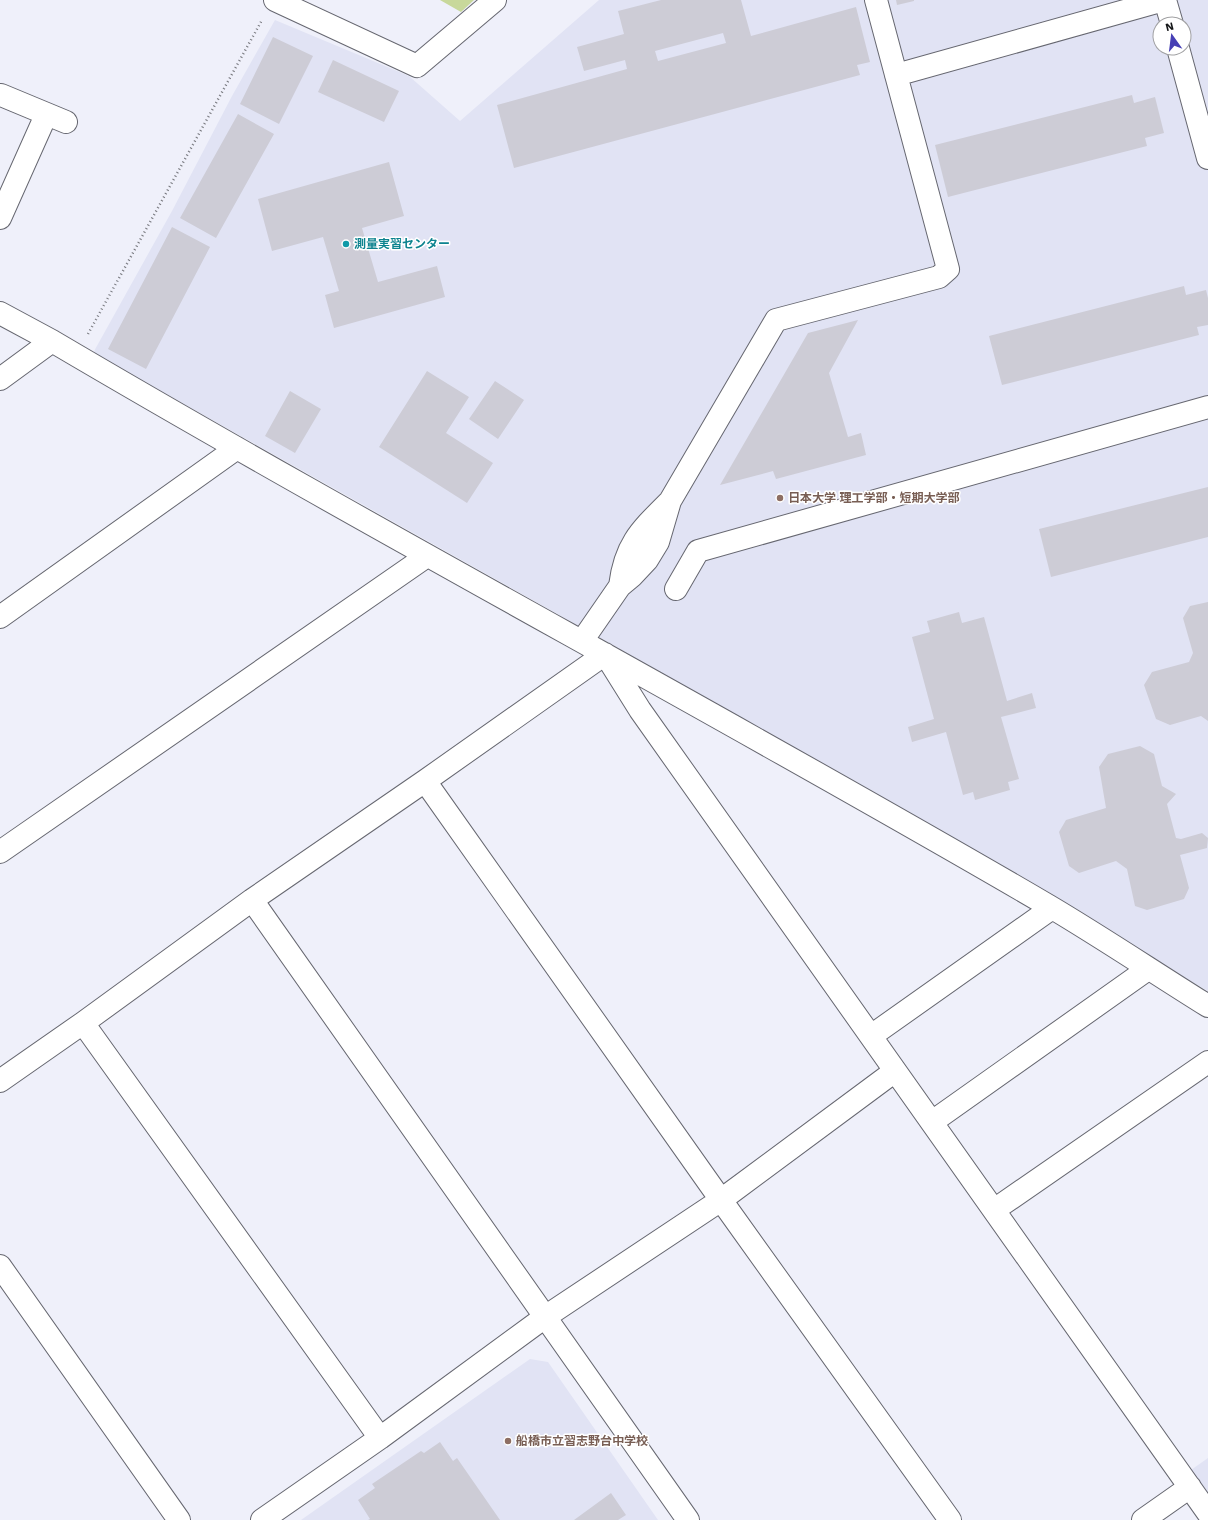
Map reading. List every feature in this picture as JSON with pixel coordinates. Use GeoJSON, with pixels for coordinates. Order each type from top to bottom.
{"type":"FeatureCollection","features":[{"type":"Feature","properties":{"kind":"street"},"geometry":{"type":"LineString","coordinates":[[271,7],[417,66],[495,0]]}},
{"type":"Feature","properties":{"kind":"street"},"geometry":{"type":"LineString","coordinates":[[582,641],[620,586],[647,560],[658,542],[670,500],[776,320],[939,277],[948,269],[876,0]]}},
{"type":"Feature","properties":{"kind":"street"},"geometry":{"type":"LineString","coordinates":[[896,75],[1165,0],[1170,16]]}},
{"type":"Feature","properties":{"kind":"street"},"geometry":{"type":"LineString","coordinates":[[1180,56],[1208,158]]}},
{"type":"Feature","properties":{"kind":"street"},"geometry":{"type":"LineString","coordinates":[[0,218],[56,119],[1,95]]}},
{"type":"Feature","properties":{"kind":"street"},"geometry":{"type":"LineString","coordinates":[[0,313],[52,341],[427,556],[582,641],[1052,908],[1208,1006]]}},
{"type":"Feature","properties":{"kind":"street"},"geometry":{"type":"LineString","coordinates":[[0,379],[52,341]]}},
{"type":"Feature","properties":{"kind":"street"},"geometry":{"type":"LineString","coordinates":[[676,589],[698,551],[1208,407]]}},
{"type":"Feature","properties":{"kind":"street"},"geometry":{"type":"LineString","coordinates":[[0,617],[237,448]]}},
{"type":"Feature","properties":{"kind":"street"},"geometry":{"type":"LineString","coordinates":[[0,852],[427,556]]}},
{"type":"Feature","properties":{"kind":"street"},"geometry":{"type":"LineString","coordinates":[[0,1081],[83,1023],[252,900],[425,781],[605,654]]}},
{"type":"Feature","properties":{"kind":"street"},"geometry":{"type":"LineString","coordinates":[[605,654],[640,710],[1208,1513]]}},
{"type":"Feature","properties":{"kind":"street"},"geometry":{"type":"LineString","coordinates":[[425,781],[721,1200],[950,1520]]}},
{"type":"Feature","properties":{"kind":"street"},"geometry":{"type":"LineString","coordinates":[[252,900],[688,1520]]}},
{"type":"Feature","properties":{"kind":"street"},"geometry":{"type":"LineString","coordinates":[[871,1036],[1052,908]]}},
{"type":"Feature","properties":{"kind":"street"},"geometry":{"type":"LineString","coordinates":[[932,1122],[1148,968]]}},
{"type":"Feature","properties":{"kind":"street"},"geometry":{"type":"LineString","coordinates":[[83,1023],[380,1438]]}},
{"type":"Feature","properties":{"kind":"street"},"geometry":{"type":"LineString","coordinates":[[994,1210],[1208,1062]]}},
{"type":"Feature","properties":{"kind":"street"},"geometry":{"type":"LineString","coordinates":[[262,1520],[380,1438],[545,1318],[721,1200],[895,1071]]}},
{"type":"Feature","properties":{"kind":"street"},"geometry":{"type":"LineString","coordinates":[[0,1266],[179,1520]]}},
{"type":"Feature","properties":{"kind":"street"},"geometry":{"type":"LineString","coordinates":[[1143,1520],[1190,1487]]}},
{"type":"Feature","properties":{"kind":"path"},"geometry":{"type":"LineString","coordinates":[[76,355],[271,7]]}},
{"type":"Feature","properties":{"kind":"shaded area","name":"日本大学 理工学部・短期大学部"},"geometry":{"type":"Polygon","coordinates":[[[599,0],[1208,0],[1208,991],[611,644],[93,353],[172,211],[232,96],[275,20],[409,76],[460,121],[599,0]]]}},
{"type":"Feature","properties":{"kind":"shaded area","name":"船橋市立習志野台中学校"},"geometry":{"type":"Polygon","coordinates":[[[530,1359],[548,1362],[658,1520],[301,1520],[530,1359]]]}},
{"type":"Feature","properties":{"kind":"shaded area"},"geometry":{"type":"Polygon","coordinates":[[[1208,1458],[1208,1494],[1191,1470],[1208,1458]]]}},
{"type":"Feature","properties":{"kind":"green space"},"geometry":{"type":"Polygon","coordinates":[[[440,0],[474,0],[461,12],[440,0]]]}},
{"type":"Feature","properties":{"kind":"building"},"geometry":{"type":"Polygon","coordinates":[[[661,0],[741,0],[751,36],[856,7],[870,62],[857,65],[860,75],[514,168],[497,105],[627,69],[625,60],[584,71],[577,47],[624,34],[618,11],[661,0]],[[723,33],[655,51],[658,61],[726,43],[723,33]]]}},
{"type":"Feature","properties":{"kind":"building"},"geometry":{"type":"Polygon","coordinates":[[[896,0],[914,0],[914,1],[897,5],[896,0]]]}},
{"type":"Feature","properties":{"kind":"building"},"geometry":{"type":"Polygon","coordinates":[[[273,37],[313,56],[279,124],[240,104],[273,37]]]}},
{"type":"Feature","properties":{"kind":"building"},"geometry":{"type":"Polygon","coordinates":[[[333,60],[399,91],[384,122],[318,92],[333,60]]]}},
{"type":"Feature","properties":{"kind":"building"},"geometry":{"type":"Polygon","coordinates":[[[1132,95],[1134,103],[1155,97],[1164,133],[1145,138],[1147,146],[948,197],[935,145],[1132,95]]]}},
{"type":"Feature","properties":{"kind":"building"},"geometry":{"type":"Polygon","coordinates":[[[238,114],[274,134],[216,238],[180,218],[238,114]]]}},
{"type":"Feature","properties":{"kind":"building","name":"測量実習センター"},"geometry":{"type":"Polygon","coordinates":[[[389,162],[404,216],[362,228],[378,282],[437,266],[445,297],[334,328],[325,295],[339,291],[323,237],[272,251],[258,199],[389,162]]]}},
{"type":"Feature","properties":{"kind":"building"},"geometry":{"type":"Polygon","coordinates":[[[172,227],[210,247],[146,369],[108,349],[172,227]]]}},
{"type":"Feature","properties":{"kind":"building"},"geometry":{"type":"Polygon","coordinates":[[[1184,286],[1186,295],[1206,290],[1208,298],[1208,325],[1197,327],[1199,335],[1002,385],[989,336],[1184,286]]]}},
{"type":"Feature","properties":{"kind":"building"},"geometry":{"type":"Polygon","coordinates":[[[858,320],[829,373],[848,437],[861,433],[866,455],[776,479],[773,471],[720,485],[808,333],[858,320]]]}},
{"type":"Feature","properties":{"kind":"building"},"geometry":{"type":"Polygon","coordinates":[[[427,371],[469,397],[446,433],[493,463],[467,503],[379,447],[427,371]]]}},
{"type":"Feature","properties":{"kind":"building"},"geometry":{"type":"Polygon","coordinates":[[[495,381],[524,400],[498,439],[469,419],[495,381]]]}},
{"type":"Feature","properties":{"kind":"building"},"geometry":{"type":"Polygon","coordinates":[[[290,391],[321,409],[295,453],[265,436],[290,391]]]}},
{"type":"Feature","properties":{"kind":"building"},"geometry":{"type":"Polygon","coordinates":[[[1208,487],[1208,537],[1051,577],[1039,529],[1208,487]]]}},
{"type":"Feature","properties":{"kind":"building"},"geometry":{"type":"Polygon","coordinates":[[[1208,602],[1208,721],[1201,716],[1170,725],[1156,719],[1144,685],[1152,672],[1189,662],[1193,653],[1183,618],[1190,606],[1208,602]]]}},
{"type":"Feature","properties":{"kind":"building"},"geometry":{"type":"Polygon","coordinates":[[[959,612],[962,623],[984,617],[1007,701],[1032,693],[1036,708],[1001,717],[1019,779],[1008,782],[1010,790],[975,800],[973,792],[963,795],[946,732],[912,742],[908,727],[934,719],[912,637],[930,632],[927,621],[959,612]]]}},
{"type":"Feature","properties":{"kind":"building"},"geometry":{"type":"Polygon","coordinates":[[[1140,746],[1154,754],[1162,786],[1176,794],[1167,804],[1176,838],[1181,839],[1202,833],[1208,838],[1207,848],[1180,855],[1189,888],[1184,899],[1147,910],[1135,906],[1127,869],[1116,861],[1079,873],[1069,866],[1059,832],[1066,820],[1106,808],[1099,767],[1108,754],[1140,746]]]}},
{"type":"Feature","properties":{"kind":"building"},"geometry":{"type":"Polygon","coordinates":[[[440,1442],[453,1461],[457,1458],[500,1520],[368,1520],[370,1519],[358,1500],[375,1488],[372,1484],[421,1451],[424,1453],[440,1442]]]}},
{"type":"Feature","properties":{"kind":"building"},"geometry":{"type":"Polygon","coordinates":[[[611,1493],[626,1515],[618,1520],[574,1520],[611,1493]]]}},
{"type":"Feature","properties":{"kind":"place","name":"測量実習センター"},"geometry":{"type":"Point","coordinates":[346,244]}},
{"type":"Feature","properties":{"kind":"place","name":"日本大学 理工学部・短期大学部"},"geometry":{"type":"Point","coordinates":[780,498]}},
{"type":"Feature","properties":{"kind":"place","name":"船橋市立習志野台中学校"},"geometry":{"type":"Point","coordinates":[508,1441]}}]}
